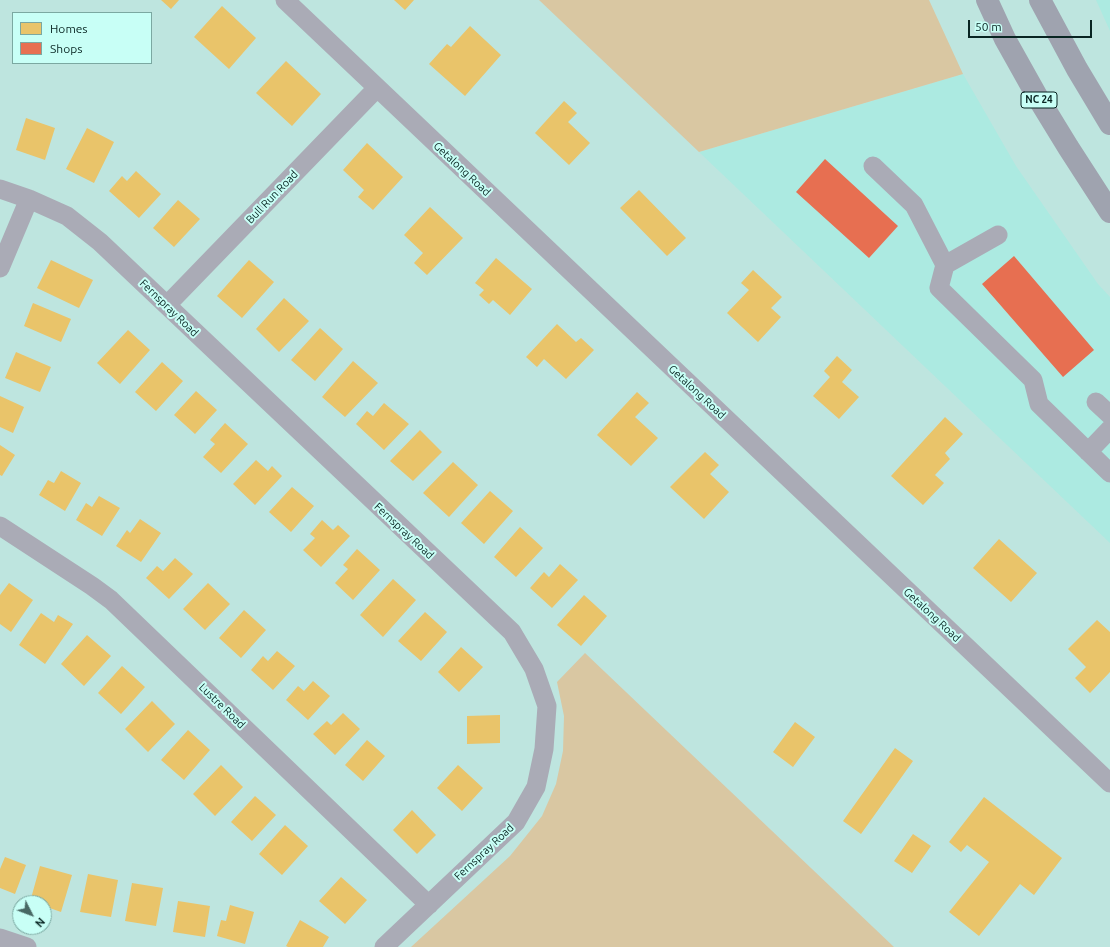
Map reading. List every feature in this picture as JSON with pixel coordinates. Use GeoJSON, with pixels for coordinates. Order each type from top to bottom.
{"type":"FeatureCollection","features":[{"type":"Feature","properties":{"kind":"main road","name":"NC 24"},"geometry":{"type":"LineString","coordinates":[[987,0],[1005,39],[1038,98],[1110,212]]}},
{"type":"Feature","properties":{"kind":"main road"},"geometry":{"type":"LineString","coordinates":[[1040,0],[1077,69],[1110,124]]}},
{"type":"Feature","properties":{"kind":"main road"},"geometry":{"type":"LineString","coordinates":[[1068,147],[1110,195]]}},
{"type":"Feature","properties":{"kind":"street","name":"Getalong Road"},"geometry":{"type":"LineString","coordinates":[[285,0],[1110,783]]}},
{"type":"Feature","properties":{"kind":"street","name":"Bull Run Road"},"geometry":{"type":"LineString","coordinates":[[167,306],[377,88]]}},
{"type":"Feature","properties":{"kind":"street"},"geometry":{"type":"LineString","coordinates":[[874,166],[914,206],[945,265],[939,288],[1033,380],[1039,404],[1110,473]]}},
{"type":"Feature","properties":{"kind":"street","name":"Fernspray Road"},"geometry":{"type":"LineString","coordinates":[[0,189],[29,199],[67,216],[100,242],[512,632],[534,669],[547,706],[544,749],[536,786],[516,822],[384,947]]}},
{"type":"Feature","properties":{"kind":"street"},"geometry":{"type":"LineString","coordinates":[[0,268],[29,199]]}},
{"type":"Feature","properties":{"kind":"street"},"geometry":{"type":"LineString","coordinates":[[945,265],[998,235]]}},
{"type":"Feature","properties":{"kind":"street"},"geometry":{"type":"LineString","coordinates":[[1096,402],[1110,415]]}},
{"type":"Feature","properties":{"kind":"street"},"geometry":{"type":"LineString","coordinates":[[1088,452],[1110,429]]}},
{"type":"Feature","properties":{"kind":"street","name":"Lustre Road"},"geometry":{"type":"LineString","coordinates":[[0,526],[111,600],[428,905]]}},
{"type":"Feature","properties":{"kind":"street"},"geometry":{"type":"LineString","coordinates":[[0,938],[27,947]]}},
{"type":"Feature","properties":{"kind":"shaded area"},"geometry":{"type":"Polygon","coordinates":[[[539,0],[929,0],[963,74],[699,152],[539,0]]]}},
{"type":"Feature","properties":{"kind":"shaded area"},"geometry":{"type":"Polygon","coordinates":[[[1096,0],[1110,0],[1110,31],[1096,0]]]}},
{"type":"Feature","properties":{"kind":"shaded area"},"geometry":{"type":"Polygon","coordinates":[[[963,74],[1016,166],[1098,284],[1110,297],[1110,543],[699,152],[963,74]]]}},
{"type":"Feature","properties":{"kind":"shaded area"},"geometry":{"type":"Polygon","coordinates":[[[585,653],[894,947],[411,947],[510,856],[542,816],[556,784],[563,751],[564,716],[557,682],[585,653]]]}},
{"type":"Feature","properties":{"kind":"building: Homes"},"geometry":{"type":"Polygon","coordinates":[[[161,0],[179,0],[171,9],[161,0]]]}},
{"type":"Feature","properties":{"kind":"building: Homes"},"geometry":{"type":"Polygon","coordinates":[[[394,0],[414,0],[405,10],[394,0]]]}},
{"type":"Feature","properties":{"kind":"building: Homes"},"geometry":{"type":"Polygon","coordinates":[[[222,6],[256,38],[229,69],[194,37],[222,6]]]}},
{"type":"Feature","properties":{"kind":"building: Homes"},"geometry":{"type":"Polygon","coordinates":[[[470,26],[501,55],[465,96],[429,64],[447,44],[451,47],[470,26]]]}},
{"type":"Feature","properties":{"kind":"building: Homes"},"geometry":{"type":"Polygon","coordinates":[[[286,61],[321,94],[292,126],[256,93],[286,61]]]}},
{"type":"Feature","properties":{"kind":"building: Homes"},"geometry":{"type":"Polygon","coordinates":[[[564,101],[577,113],[568,122],[590,143],[569,165],[535,133],[564,101]]]}},
{"type":"Feature","properties":{"kind":"building: Homes"},"geometry":{"type":"Polygon","coordinates":[[[26,118],[55,128],[45,160],[16,150],[26,118]]]}},
{"type":"Feature","properties":{"kind":"building: Homes"},"geometry":{"type":"Polygon","coordinates":[[[87,128],[114,142],[94,183],[66,169],[87,128]]]}},
{"type":"Feature","properties":{"kind":"building: Homes"},"geometry":{"type":"Polygon","coordinates":[[[367,143],[403,177],[373,210],[358,197],[364,190],[343,170],[367,143]]]}},
{"type":"Feature","properties":{"kind":"building: Homes"},"geometry":{"type":"Polygon","coordinates":[[[136,171],[161,194],[139,218],[109,191],[122,176],[127,181],[136,171]]]}},
{"type":"Feature","properties":{"kind":"building: Homes"},"geometry":{"type":"Polygon","coordinates":[[[639,190],[686,238],[667,256],[620,208],[639,190]]]}},
{"type":"Feature","properties":{"kind":"building: Homes"},"geometry":{"type":"Polygon","coordinates":[[[178,200],[200,219],[174,247],[153,228],[178,200]]]}},
{"type":"Feature","properties":{"kind":"building: Homes"},"geometry":{"type":"Polygon","coordinates":[[[430,207],[463,238],[427,275],[414,263],[423,253],[404,235],[430,207]]]}},
{"type":"Feature","properties":{"kind":"building: Homes"},"geometry":{"type":"Polygon","coordinates":[[[496,258],[532,289],[510,315],[493,300],[489,304],[479,295],[484,290],[475,283],[496,258]]]}},
{"type":"Feature","properties":{"kind":"building: Homes"},"geometry":{"type":"Polygon","coordinates":[[[51,260],[93,280],[79,308],[37,288],[51,260]]]}},
{"type":"Feature","properties":{"kind":"building: Homes"},"geometry":{"type":"Polygon","coordinates":[[[249,260],[274,282],[242,318],[217,296],[249,260]]]}},
{"type":"Feature","properties":{"kind":"building: Homes"},"geometry":{"type":"Polygon","coordinates":[[[753,270],[782,297],[771,308],[781,317],[758,342],[727,313],[749,290],[741,283],[753,270]]]}},
{"type":"Feature","properties":{"kind":"building: Homes"},"geometry":{"type":"Polygon","coordinates":[[[284,298],[309,321],[279,352],[256,329],[284,298]]]}},
{"type":"Feature","properties":{"kind":"building: Homes"},"geometry":{"type":"Polygon","coordinates":[[[33,303],[71,319],[61,342],[24,326],[33,303]]]}},
{"type":"Feature","properties":{"kind":"building: Homes"},"geometry":{"type":"Polygon","coordinates":[[[557,324],[576,342],[581,338],[594,350],[566,379],[544,359],[537,367],[526,357],[557,324]]]}},
{"type":"Feature","properties":{"kind":"building: Homes"},"geometry":{"type":"Polygon","coordinates":[[[320,328],[343,349],[315,381],[291,360],[320,328]]]}},
{"type":"Feature","properties":{"kind":"building: Homes"},"geometry":{"type":"Polygon","coordinates":[[[128,330],[150,350],[120,384],[97,363],[128,330]]]}},
{"type":"Feature","properties":{"kind":"building: Homes"},"geometry":{"type":"Polygon","coordinates":[[[16,352],[51,367],[40,392],[5,378],[16,352]]]}},
{"type":"Feature","properties":{"kind":"building: Homes"},"geometry":{"type":"Polygon","coordinates":[[[837,356],[852,370],[842,382],[859,397],[839,419],[813,396],[830,377],[824,371],[837,356]]]}},
{"type":"Feature","properties":{"kind":"building: Homes"},"geometry":{"type":"Polygon","coordinates":[[[353,361],[378,383],[345,417],[322,397],[353,361]]]}},
{"type":"Feature","properties":{"kind":"building: Homes"},"geometry":{"type":"Polygon","coordinates":[[[162,362],[183,381],[156,411],[135,392],[162,362]]]}},
{"type":"Feature","properties":{"kind":"building: Homes"},"geometry":{"type":"Polygon","coordinates":[[[196,391],[217,410],[195,434],[174,415],[196,391]]]}},
{"type":"Feature","properties":{"kind":"building: Homes"},"geometry":{"type":"Polygon","coordinates":[[[637,392],[649,403],[635,417],[658,438],[631,466],[597,435],[637,392]]]}},
{"type":"Feature","properties":{"kind":"building: Homes"},"geometry":{"type":"Polygon","coordinates":[[[0,396],[24,407],[13,433],[0,427],[0,396]]]}},
{"type":"Feature","properties":{"kind":"building: Homes"},"geometry":{"type":"Polygon","coordinates":[[[384,403],[409,424],[384,450],[356,424],[367,411],[373,416],[384,403]]]}},
{"type":"Feature","properties":{"kind":"building: Homes"},"geometry":{"type":"Polygon","coordinates":[[[945,417],[963,434],[945,453],[950,459],[935,475],[944,483],[923,505],[891,476],[945,417]]]}},
{"type":"Feature","properties":{"kind":"building: Homes"},"geometry":{"type":"Polygon","coordinates":[[[225,423],[248,444],[221,473],[203,457],[215,444],[210,440],[225,423]]]}},
{"type":"Feature","properties":{"kind":"building: Homes"},"geometry":{"type":"Polygon","coordinates":[[[420,430],[442,452],[413,481],[390,461],[420,430]]]}},
{"type":"Feature","properties":{"kind":"building: Homes"},"geometry":{"type":"Polygon","coordinates":[[[0,445],[15,455],[2,476],[0,475],[0,445]]]}},
{"type":"Feature","properties":{"kind":"building: Homes"},"geometry":{"type":"Polygon","coordinates":[[[705,452],[719,465],[710,474],[729,492],[704,519],[670,487],[705,452]]]}},
{"type":"Feature","properties":{"kind":"building: Homes"},"geometry":{"type":"Polygon","coordinates":[[[256,460],[268,471],[272,466],[282,476],[255,505],[233,484],[256,460]]]}},
{"type":"Feature","properties":{"kind":"building: Homes"},"geometry":{"type":"Polygon","coordinates":[[[453,462],[478,485],[449,517],[423,493],[453,462]]]}},
{"type":"Feature","properties":{"kind":"building: Homes"},"geometry":{"type":"Polygon","coordinates":[[[61,471],[81,483],[65,511],[39,495],[48,480],[54,483],[61,471]]]}},
{"type":"Feature","properties":{"kind":"building: Homes"},"geometry":{"type":"Polygon","coordinates":[[[292,487],[314,506],[291,532],[269,512],[292,487]]]}},
{"type":"Feature","properties":{"kind":"building: Homes"},"geometry":{"type":"Polygon","coordinates":[[[490,491],[513,511],[484,544],[461,523],[490,491]]]}},
{"type":"Feature","properties":{"kind":"building: Homes"},"geometry":{"type":"Polygon","coordinates":[[[99,496],[120,508],[102,536],[76,520],[86,503],[92,507],[99,496]]]}},
{"type":"Feature","properties":{"kind":"building: Homes"},"geometry":{"type":"Polygon","coordinates":[[[140,519],[161,533],[141,562],[116,546],[127,530],[130,533],[140,519]]]}},
{"type":"Feature","properties":{"kind":"building: Homes"},"geometry":{"type":"Polygon","coordinates":[[[322,520],[333,530],[338,525],[350,536],[321,567],[303,550],[315,538],[310,534],[322,520]]]}},
{"type":"Feature","properties":{"kind":"building: Homes"},"geometry":{"type":"Polygon","coordinates":[[[520,527],[543,548],[516,577],[494,557],[520,527]]]}},
{"type":"Feature","properties":{"kind":"building: Homes"},"geometry":{"type":"Polygon","coordinates":[[[999,539],[1037,573],[1011,602],[973,568],[999,539]]]}},
{"type":"Feature","properties":{"kind":"building: Homes"},"geometry":{"type":"Polygon","coordinates":[[[357,549],[380,570],[353,600],[335,583],[348,569],[343,565],[357,549]]]}},
{"type":"Feature","properties":{"kind":"building: Homes"},"geometry":{"type":"Polygon","coordinates":[[[175,558],[193,574],[169,599],[146,578],[157,566],[163,571],[175,558]]]}},
{"type":"Feature","properties":{"kind":"building: Homes"},"geometry":{"type":"Polygon","coordinates":[[[560,564],[578,580],[552,608],[530,588],[544,572],[549,577],[560,564]]]}},
{"type":"Feature","properties":{"kind":"building: Homes"},"geometry":{"type":"Polygon","coordinates":[[[393,579],[416,600],[383,637],[360,615],[393,579]]]}},
{"type":"Feature","properties":{"kind":"building: Homes"},"geometry":{"type":"Polygon","coordinates":[[[9,583],[33,600],[11,632],[0,624],[0,595],[9,583]]]}},
{"type":"Feature","properties":{"kind":"building: Homes"},"geometry":{"type":"Polygon","coordinates":[[[208,583],[230,604],[205,630],[183,609],[208,583]]]}},
{"type":"Feature","properties":{"kind":"building: Homes"},"geometry":{"type":"Polygon","coordinates":[[[584,595],[607,616],[581,646],[557,625],[584,595]]]}},
{"type":"Feature","properties":{"kind":"building: Homes"},"geometry":{"type":"Polygon","coordinates":[[[244,610],[266,630],[241,658],[219,638],[244,610]]]}},
{"type":"Feature","properties":{"kind":"building: Homes"},"geometry":{"type":"Polygon","coordinates":[[[425,612],[447,632],[421,661],[398,641],[425,612]]]}},
{"type":"Feature","properties":{"kind":"building: Homes"},"geometry":{"type":"Polygon","coordinates":[[[41,613],[54,622],[58,615],[73,624],[45,664],[19,645],[41,613]]]}},
{"type":"Feature","properties":{"kind":"building: Homes"},"geometry":{"type":"Polygon","coordinates":[[[1097,620],[1110,632],[1110,672],[1090,693],[1075,678],[1086,667],[1068,649],[1097,620]]]}},
{"type":"Feature","properties":{"kind":"building: Homes"},"geometry":{"type":"Polygon","coordinates":[[[87,635],[111,656],[84,686],[61,664],[87,635]]]}},
{"type":"Feature","properties":{"kind":"building: Homes"},"geometry":{"type":"Polygon","coordinates":[[[461,647],[483,667],[459,692],[438,672],[461,647]]]}},
{"type":"Feature","properties":{"kind":"building: Homes"},"geometry":{"type":"Polygon","coordinates":[[[277,651],[295,666],[273,690],[251,670],[263,656],[268,661],[277,651]]]}},
{"type":"Feature","properties":{"kind":"building: Homes"},"geometry":{"type":"Polygon","coordinates":[[[122,666],[145,687],[121,714],[98,693],[122,666]]]}},
{"type":"Feature","properties":{"kind":"building: Homes"},"geometry":{"type":"Polygon","coordinates":[[[313,681],[330,696],[308,720],[286,700],[298,686],[304,691],[313,681]]]}},
{"type":"Feature","properties":{"kind":"building: Homes"},"geometry":{"type":"Polygon","coordinates":[[[152,701],[175,724],[148,752],[125,729],[152,701]]]}},
{"type":"Feature","properties":{"kind":"building: Homes"},"geometry":{"type":"Polygon","coordinates":[[[343,713],[360,729],[335,755],[313,734],[327,721],[331,725],[343,713]]]}},
{"type":"Feature","properties":{"kind":"building: Homes"},"geometry":{"type":"Polygon","coordinates":[[[500,715],[500,743],[467,744],[467,716],[500,715]]]}},
{"type":"Feature","properties":{"kind":"building: Homes"},"geometry":{"type":"Polygon","coordinates":[[[795,722],[815,737],[793,767],[773,752],[795,722]]]}},
{"type":"Feature","properties":{"kind":"building: Homes"},"geometry":{"type":"Polygon","coordinates":[[[188,730],[210,750],[184,780],[161,760],[188,730]]]}},
{"type":"Feature","properties":{"kind":"building: Homes"},"geometry":{"type":"Polygon","coordinates":[[[367,740],[385,756],[363,781],[345,765],[367,740]]]}},
{"type":"Feature","properties":{"kind":"building: Homes"},"geometry":{"type":"Polygon","coordinates":[[[895,748],[913,761],[861,834],[843,821],[895,748]]]}},
{"type":"Feature","properties":{"kind":"building: Homes"},"geometry":{"type":"Polygon","coordinates":[[[221,765],[243,787],[215,816],[193,794],[221,765]]]}},
{"type":"Feature","properties":{"kind":"building: Homes"},"geometry":{"type":"Polygon","coordinates":[[[458,765],[483,788],[462,811],[437,788],[458,765]]]}},
{"type":"Feature","properties":{"kind":"building: Homes"},"geometry":{"type":"Polygon","coordinates":[[[255,796],[276,815],[252,841],[231,822],[255,796]]]}},
{"type":"Feature","properties":{"kind":"building: Homes"},"geometry":{"type":"Polygon","coordinates":[[[984,797],[1062,858],[1034,895],[1020,884],[979,936],[949,912],[989,862],[967,845],[961,852],[949,842],[984,797]]]}},
{"type":"Feature","properties":{"kind":"building: Homes"},"geometry":{"type":"Polygon","coordinates":[[[412,810],[436,835],[417,854],[393,830],[412,810]]]}},
{"type":"Feature","properties":{"kind":"building: Homes"},"geometry":{"type":"Polygon","coordinates":[[[285,825],[308,846],[282,875],[259,854],[285,825]]]}},
{"type":"Feature","properties":{"kind":"building: Homes"},"geometry":{"type":"Polygon","coordinates":[[[913,834],[931,846],[912,873],[894,861],[913,834]]]}},
{"type":"Feature","properties":{"kind":"building: Homes"},"geometry":{"type":"Polygon","coordinates":[[[5,857],[26,865],[15,894],[0,888],[0,869],[5,857]]]}},
{"type":"Feature","properties":{"kind":"building: Homes"},"geometry":{"type":"Polygon","coordinates":[[[40,866],[72,875],[61,912],[52,909],[52,895],[32,895],[40,866]]]}},
{"type":"Feature","properties":{"kind":"building: Homes"},"geometry":{"type":"Polygon","coordinates":[[[88,874],[118,880],[111,917],[80,912],[88,874]]]}},
{"type":"Feature","properties":{"kind":"building: Homes"},"geometry":{"type":"Polygon","coordinates":[[[341,877],[367,900],[345,924],[319,901],[341,877]]]}},
{"type":"Feature","properties":{"kind":"building: Homes"},"geometry":{"type":"Polygon","coordinates":[[[132,883],[163,888],[156,926],[125,921],[132,883]]]}},
{"type":"Feature","properties":{"kind":"building: Homes"},"geometry":{"type":"Polygon","coordinates":[[[178,901],[210,906],[205,937],[173,932],[178,901]]]}},
{"type":"Feature","properties":{"kind":"building: Homes"},"geometry":{"type":"Polygon","coordinates":[[[230,905],[254,912],[245,944],[217,936],[221,920],[226,921],[230,905]]]}},
{"type":"Feature","properties":{"kind":"building: Homes"},"geometry":{"type":"Polygon","coordinates":[[[300,920],[329,937],[323,947],[286,946],[300,920]]]}},
{"type":"Feature","properties":{"kind":"building: Shops"},"geometry":{"type":"Polygon","coordinates":[[[825,159],[898,226],[869,258],[796,192],[825,159]]]}},
{"type":"Feature","properties":{"kind":"building: Shops"},"geometry":{"type":"Polygon","coordinates":[[[1014,256],[1094,350],[1063,377],[982,284],[1014,256]]]}}]}
